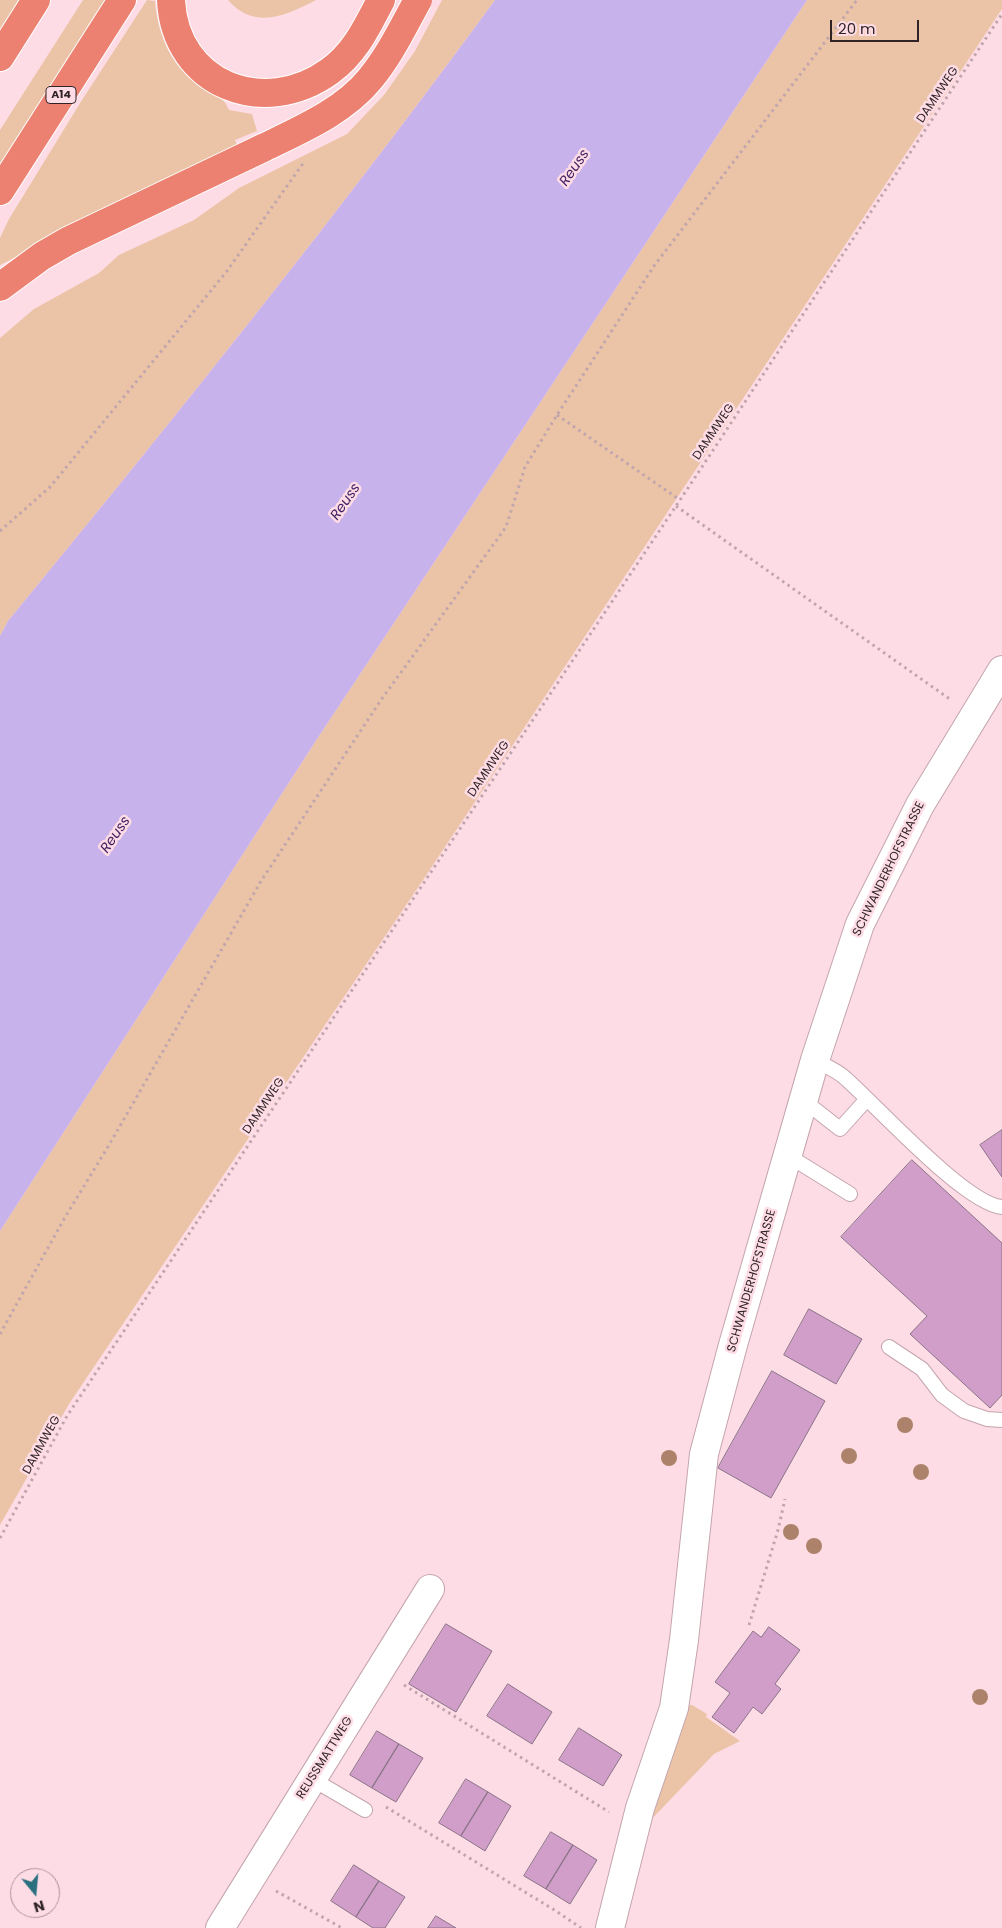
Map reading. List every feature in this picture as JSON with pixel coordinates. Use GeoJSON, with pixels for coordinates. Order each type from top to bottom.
{"type":"FeatureCollection","features":[{"type":"Feature","properties":{"kind":"highway"},"geometry":{"type":"LineString","coordinates":[[0,57],[36,0]]}},
{"type":"Feature","properties":{"kind":"highway","name":"A14"},"geometry":{"type":"LineString","coordinates":[[0,191],[122,0]]}},
{"type":"Feature","properties":{"kind":"highway"},"geometry":{"type":"LineString","coordinates":[[171,0],[171,14],[177,34],[184,50],[195,64],[214,80],[234,89],[253,92],[292,91],[312,83],[331,71],[347,58],[361,38],[380,0]]}},
{"type":"Feature","properties":{"kind":"highway"},"geometry":{"type":"LineString","coordinates":[[0,287],[42,256],[68,241],[304,128],[331,112],[354,95],[369,80],[393,45],[418,0]]}},
{"type":"Feature","properties":{"kind":"street","name":"SCHWANDERHOFSTRASSE"},"geometry":{"type":"LineString","coordinates":[[610,1928],[640,1808],[674,1708],[684,1640],[704,1454],[814,1060],[860,924],[920,805],[1002,670]]}},
{"type":"Feature","properties":{"kind":"street","name":"REUSSMATTWEG"},"geometry":{"type":"LineString","coordinates":[[220,1928],[430,1588]]}},
{"type":"Feature","properties":{"kind":"lane"},"geometry":{"type":"LineString","coordinates":[[814,1060],[842,1075],[949,1176],[980,1198],[1002,1207]]}},
{"type":"Feature","properties":{"kind":"lane"},"geometry":{"type":"LineString","coordinates":[[803,1100],[840,1129],[867,1099]]}},
{"type":"Feature","properties":{"kind":"lane"},"geometry":{"type":"LineString","coordinates":[[787,1155],[850,1194]]}},
{"type":"Feature","properties":{"kind":"lane"},"geometry":{"type":"LineString","coordinates":[[889,1347],[922,1369],[942,1395],[964,1411],[987,1419],[1002,1420]]}},
{"type":"Feature","properties":{"kind":"lane"},"geometry":{"type":"LineString","coordinates":[[312,1779],[365,1810]]}},
{"type":"Feature","properties":{"kind":"path"},"geometry":{"type":"LineString","coordinates":[[0,1334],[64,1219],[109,1145],[261,881],[381,700],[506,527],[525,467],[557,415],[654,266],[857,0]]}},
{"type":"Feature","properties":{"kind":"path","name":"DAMMWEG"},"geometry":{"type":"LineString","coordinates":[[0,1538],[67,1416],[676,506],[1002,14]]}},
{"type":"Feature","properties":{"kind":"path"},"geometry":{"type":"LineString","coordinates":[[0,531],[56,480],[227,271],[306,159]]}},
{"type":"Feature","properties":{"kind":"path"},"geometry":{"type":"LineString","coordinates":[[557,415],[680,500]]}},
{"type":"Feature","properties":{"kind":"path"},"geometry":{"type":"LineString","coordinates":[[676,506],[974,716]]}},
{"type":"Feature","properties":{"kind":"path"},"geometry":{"type":"LineString","coordinates":[[748,1625],[778,1530],[785,1499]]}},
{"type":"Feature","properties":{"kind":"path"},"geometry":{"type":"LineString","coordinates":[[380,1670],[635,1828]]}},
{"type":"Feature","properties":{"kind":"path"},"geometry":{"type":"LineString","coordinates":[[383,1805],[581,1928]]}},
{"type":"Feature","properties":{"kind":"path"},"geometry":{"type":"LineString","coordinates":[[251,1878],[342,1928]]}},
{"type":"Feature","properties":{"kind":"shaded area"},"geometry":{"type":"Polygon","coordinates":[[[0,0],[24,0],[0,37],[0,0]]]}},
{"type":"Feature","properties":{"kind":"shaded area"},"geometry":{"type":"Polygon","coordinates":[[[83,0],[108,0],[0,169],[0,130],[83,0]]]}},
{"type":"Feature","properties":{"kind":"shaded area"},"geometry":{"type":"Polygon","coordinates":[[[147,0],[155,1],[163,39],[168,51],[183,71],[203,88],[221,98],[229,110],[252,114],[257,131],[235,140],[237,146],[0,265],[0,238],[9,219],[82,100],[147,0]]]}},
{"type":"Feature","properties":{"kind":"shaded area"},"geometry":{"type":"Polygon","coordinates":[[[228,0],[316,0],[282,15],[259,17],[248,15],[228,0]]]}},
{"type":"Feature","properties":{"kind":"shaded area"},"geometry":{"type":"Polygon","coordinates":[[[442,0],[495,0],[317,236],[195,391],[8,621],[0,636],[0,338],[34,309],[99,273],[119,255],[194,220],[239,188],[347,134],[384,95],[415,51],[442,0]]]}},
{"type":"Feature","properties":{"kind":"shaded area"},"geometry":{"type":"Polygon","coordinates":[[[807,0],[1002,0],[1002,9],[421,883],[69,1404],[0,1525],[0,1231],[317,739],[807,0]]]}},
{"type":"Feature","properties":{"kind":"shaded area"},"geometry":{"type":"Polygon","coordinates":[[[692,1705],[707,1714],[706,1717],[740,1741],[714,1754],[646,1825],[685,1706],[692,1705]]]}},
{"type":"Feature","properties":{"kind":"water","name":"Reuss"},"geometry":{"type":"Polygon","coordinates":[[[495,0],[807,0],[317,739],[0,1231],[0,636],[8,621],[195,391],[317,236],[495,0]]]}},
{"type":"Feature","properties":{"kind":"building"},"geometry":{"type":"Polygon","coordinates":[[[1002,1130],[1002,1177],[980,1145],[1002,1130]]]}},
{"type":"Feature","properties":{"kind":"building"},"geometry":{"type":"Polygon","coordinates":[[[912,1160],[1002,1243],[1002,1395],[990,1408],[910,1334],[927,1316],[841,1237],[912,1160]]]}},
{"type":"Feature","properties":{"kind":"building"},"geometry":{"type":"Polygon","coordinates":[[[809,1309],[862,1339],[836,1384],[784,1355],[809,1309]]]}},
{"type":"Feature","properties":{"kind":"building"},"geometry":{"type":"Polygon","coordinates":[[[772,1371],[825,1401],[771,1498],[718,1468],[772,1371]]]}},
{"type":"Feature","properties":{"kind":"building"},"geometry":{"type":"Polygon","coordinates":[[[446,1624],[492,1651],[456,1712],[409,1684],[446,1624]]]}},
{"type":"Feature","properties":{"kind":"building"},"geometry":{"type":"Polygon","coordinates":[[[769,1627],[800,1650],[775,1684],[781,1689],[762,1714],[753,1707],[734,1733],[712,1717],[730,1693],[715,1682],[753,1631],[761,1637],[769,1627]]]}},
{"type":"Feature","properties":{"kind":"building"},"geometry":{"type":"Polygon","coordinates":[[[508,1684],[552,1712],[532,1744],[487,1716],[508,1684]]]}},
{"type":"Feature","properties":{"kind":"building"},"geometry":{"type":"Polygon","coordinates":[[[579,1728],[622,1755],[603,1786],[559,1760],[579,1728]]]}},
{"type":"Feature","properties":{"kind":"building"},"geometry":{"type":"Polygon","coordinates":[[[377,1731],[399,1744],[372,1788],[350,1775],[377,1731]]]}},
{"type":"Feature","properties":{"kind":"building"},"geometry":{"type":"Polygon","coordinates":[[[399,1744],[423,1758],[396,1802],[372,1788],[399,1744]]]}},
{"type":"Feature","properties":{"kind":"building"},"geometry":{"type":"Polygon","coordinates":[[[466,1779],[488,1792],[461,1836],[439,1823],[466,1779]]]}},
{"type":"Feature","properties":{"kind":"building"},"geometry":{"type":"Polygon","coordinates":[[[488,1792],[511,1806],[485,1851],[461,1836],[488,1792]]]}},
{"type":"Feature","properties":{"kind":"building"},"geometry":{"type":"Polygon","coordinates":[[[551,1832],[573,1845],[546,1889],[524,1876],[551,1832]]]}},
{"type":"Feature","properties":{"kind":"building"},"geometry":{"type":"Polygon","coordinates":[[[573,1845],[597,1860],[570,1904],[546,1889],[573,1845]]]}},
{"type":"Feature","properties":{"kind":"building"},"geometry":{"type":"Polygon","coordinates":[[[354,1865],[379,1881],[356,1917],[331,1901],[354,1865]]]}},
{"type":"Feature","properties":{"kind":"building"},"geometry":{"type":"Polygon","coordinates":[[[379,1881],[405,1897],[385,1928],[373,1928],[356,1917],[379,1881]]]}},
{"type":"Feature","properties":{"kind":"building"},"geometry":{"type":"Polygon","coordinates":[[[436,1916],[456,1928],[428,1928],[436,1916]]]}}]}
